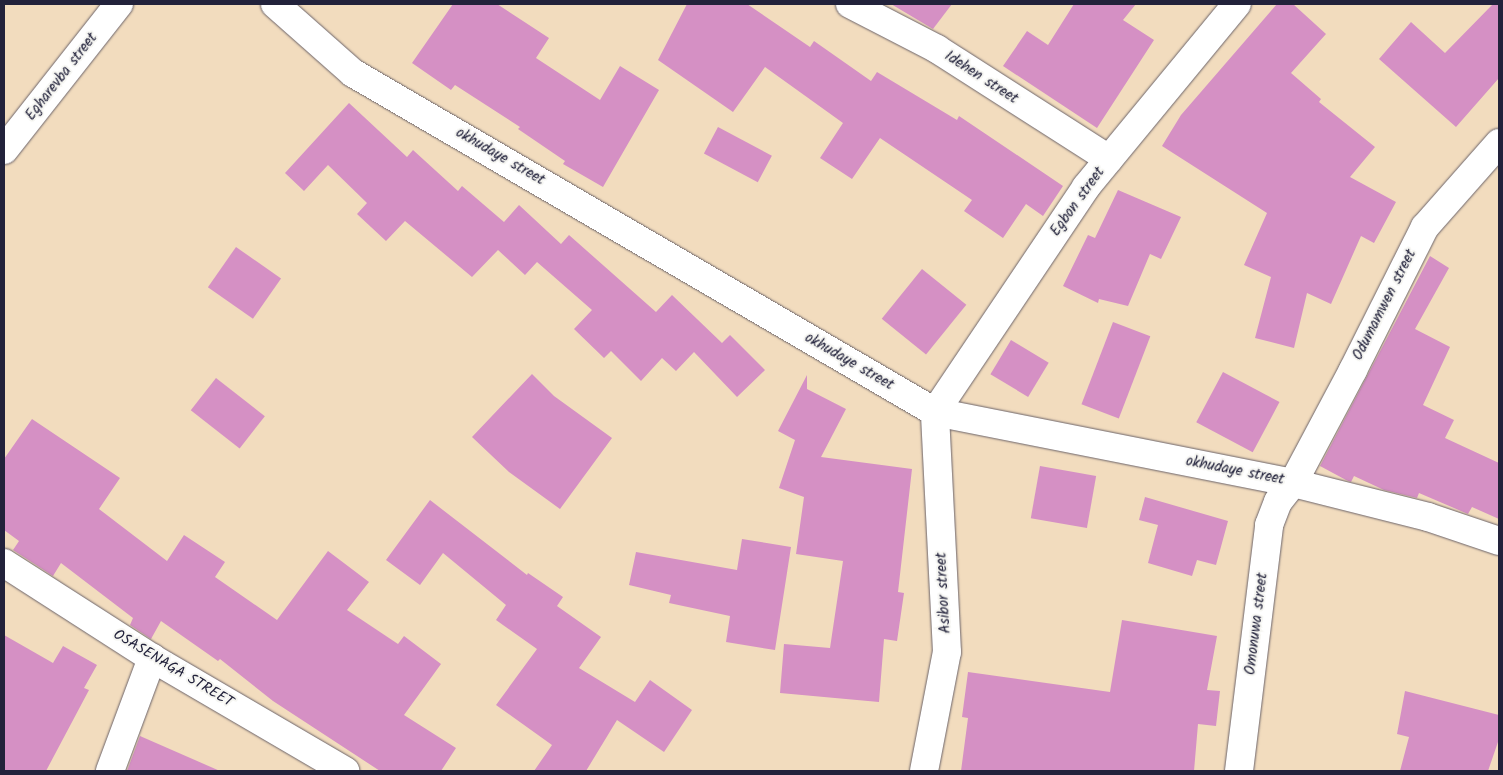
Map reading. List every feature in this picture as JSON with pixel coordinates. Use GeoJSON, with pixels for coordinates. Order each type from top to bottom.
{"type":"FeatureCollection","features":[{"type":"Feature","properties":{"kind":"street","name":"Egharevba street"},"geometry":{"type":"LineString","coordinates":[[4,150],[119,4]]}},
{"type":"Feature","properties":{"kind":"street","name":"okhudaye street"},"geometry":{"type":"LineString","coordinates":[[274,4],[353,73],[935,412],[1292,483],[1428,517],[1499,541]]}},
{"type":"Feature","properties":{"kind":"street","name":"Idehen street"},"geometry":{"type":"LineString","coordinates":[[850,4],[937,49],[1109,159]]}},
{"type":"Feature","properties":{"kind":"street","name":"Egbon street"},"geometry":{"type":"LineString","coordinates":[[935,412],[1086,187],[1237,4]]}},
{"type":"Feature","properties":{"kind":"street","name":"Odumamwen street"},"geometry":{"type":"LineString","coordinates":[[1292,483],[1425,227],[1499,143]]}},
{"type":"Feature","properties":{"kind":"street","name":"Asibor street"},"geometry":{"type":"LineString","coordinates":[[924,771],[947,652],[935,412]]}},
{"type":"Feature","properties":{"kind":"street","name":"Omonuwa street"},"geometry":{"type":"LineString","coordinates":[[1239,771],[1269,525],[1278,502],[1292,483]]}},
{"type":"Feature","properties":{"kind":"street","name":"OSASENAGA STREET"},"geometry":{"type":"LineString","coordinates":[[4,563],[152,658],[338,769]]}},
{"type":"Feature","properties":{"kind":"street"},"geometry":{"type":"LineString","coordinates":[[110,771],[152,658]]}},
{"type":"Feature","properties":{"kind":"building"},"geometry":{"type":"Polygon","coordinates":[[[453,4],[497,4],[549,38],[536,58],[600,100],[620,66],[659,90],[603,187],[563,164],[565,161],[518,129],[520,127],[455,85],[451,90],[412,63],[453,4]]]}},
{"type":"Feature","properties":{"kind":"building"},"geometry":{"type":"Polygon","coordinates":[[[687,4],[747,4],[810,47],[814,41],[871,81],[877,72],[957,120],[959,116],[1063,186],[1043,216],[1026,204],[1003,238],[964,211],[972,200],[880,138],[852,179],[820,158],[843,123],[765,67],[733,112],[658,60],[687,4]]]}},
{"type":"Feature","properties":{"kind":"building"},"geometry":{"type":"Polygon","coordinates":[[[891,4],[952,4],[933,29],[891,4]]]}},
{"type":"Feature","properties":{"kind":"building"},"geometry":{"type":"Polygon","coordinates":[[[1074,4],[1136,4],[1123,20],[1154,40],[1097,128],[1003,66],[1027,31],[1048,45],[1074,4]]]}},
{"type":"Feature","properties":{"kind":"building"},"geometry":{"type":"Polygon","coordinates":[[[1277,4],[1293,4],[1326,34],[1291,73],[1321,99],[1319,102],[1375,147],[1350,177],[1396,202],[1374,243],[1361,236],[1331,304],[1307,293],[1294,348],[1255,338],[1271,277],[1244,265],[1267,213],[1162,146],[1181,115],[1277,4]]]}},
{"type":"Feature","properties":{"kind":"building"},"geometry":{"type":"Polygon","coordinates":[[[1493,4],[1499,4],[1499,78],[1456,127],[1379,59],[1411,22],[1445,53],[1493,4]]]}},
{"type":"Feature","properties":{"kind":"building"},"geometry":{"type":"Polygon","coordinates":[[[349,103],[407,157],[413,150],[458,191],[462,186],[504,222],[519,205],[561,244],[569,235],[656,312],[672,295],[722,343],[730,335],[765,370],[737,397],[694,352],[676,371],[662,358],[641,381],[611,351],[604,358],[574,329],[592,310],[537,262],[525,275],[498,250],[472,277],[405,221],[386,241],[357,214],[367,203],[328,165],[304,191],[285,173],[349,103]]]}},
{"type":"Feature","properties":{"kind":"building"},"geometry":{"type":"Polygon","coordinates":[[[718,127],[772,156],[758,182],[704,153],[718,127]]]}},
{"type":"Feature","properties":{"kind":"building"},"geometry":{"type":"Polygon","coordinates":[[[1118,190],[1181,217],[1161,259],[1150,254],[1128,306],[1099,299],[1098,303],[1063,286],[1088,235],[1095,238],[1118,190]]]}},
{"type":"Feature","properties":{"kind":"building"},"geometry":{"type":"Polygon","coordinates":[[[236,247],[281,279],[253,319],[208,287],[236,247]]]}},
{"type":"Feature","properties":{"kind":"building"},"geometry":{"type":"Polygon","coordinates":[[[1430,256],[1449,268],[1415,329],[1450,347],[1423,405],[1454,420],[1445,438],[1499,463],[1499,519],[1472,507],[1468,514],[1419,493],[1417,498],[1384,490],[1354,476],[1351,482],[1320,466],[1430,256]]]}},
{"type":"Feature","properties":{"kind":"building"},"geometry":{"type":"Polygon","coordinates":[[[922,269],[966,305],[926,355],[882,319],[922,269]]]}},
{"type":"Feature","properties":{"kind":"building"},"geometry":{"type":"Polygon","coordinates":[[[1113,322],[1150,336],[1119,418],[1081,404],[1113,322]]]}},
{"type":"Feature","properties":{"kind":"building"},"geometry":{"type":"Polygon","coordinates":[[[1011,340],[1049,363],[1028,397],[990,374],[1011,340]]]}},
{"type":"Feature","properties":{"kind":"building"},"geometry":{"type":"Polygon","coordinates":[[[1223,372],[1280,402],[1253,452],[1196,422],[1223,372]]]}},
{"type":"Feature","properties":{"kind":"building"},"geometry":{"type":"Polygon","coordinates":[[[532,374],[554,396],[612,438],[560,509],[509,472],[472,437],[532,374]]]}},
{"type":"Feature","properties":{"kind":"building"},"geometry":{"type":"Polygon","coordinates":[[[807,375],[807,389],[846,409],[821,457],[912,469],[898,592],[904,593],[897,641],[884,639],[879,702],[780,693],[784,644],[830,648],[843,561],[796,554],[804,497],[779,488],[795,440],[778,431],[807,375]]]}},
{"type":"Feature","properties":{"kind":"building"},"geometry":{"type":"Polygon","coordinates":[[[216,378],[265,416],[240,448],[191,410],[216,378]]]}},
{"type":"Feature","properties":{"kind":"building"},"geometry":{"type":"Polygon","coordinates":[[[32,419],[120,478],[99,509],[167,561],[184,535],[225,562],[215,577],[277,620],[328,551],[369,582],[347,610],[398,644],[404,636],[441,664],[404,715],[456,748],[441,771],[380,771],[273,701],[220,659],[218,661],[161,621],[151,639],[130,625],[133,618],[61,563],[53,576],[13,550],[19,541],[4,530],[4,459],[32,419]]]}},
{"type":"Feature","properties":{"kind":"building"},"geometry":{"type":"Polygon","coordinates":[[[1040,466],[1096,476],[1087,528],[1031,518],[1040,466]]]}},
{"type":"Feature","properties":{"kind":"building"},"geometry":{"type":"Polygon","coordinates":[[[1145,497],[1228,521],[1216,565],[1197,560],[1192,576],[1148,563],[1158,525],[1139,520],[1145,497]]]}},
{"type":"Feature","properties":{"kind":"building"},"geometry":{"type":"Polygon","coordinates":[[[430,500],[527,575],[528,573],[563,597],[557,606],[601,637],[579,668],[635,702],[650,680],[692,710],[664,752],[617,720],[586,771],[534,771],[552,745],[496,705],[537,649],[496,620],[506,605],[443,553],[420,585],[386,560],[430,500]]]}},
{"type":"Feature","properties":{"kind":"building"},"geometry":{"type":"Polygon","coordinates":[[[742,539],[791,547],[775,650],[726,642],[730,616],[669,603],[671,595],[629,585],[636,552],[737,570],[742,539]]]}},
{"type":"Feature","properties":{"kind":"building"},"geometry":{"type":"Polygon","coordinates":[[[1122,620],[1217,636],[1207,690],[1220,691],[1216,726],[1198,724],[1194,771],[961,771],[968,718],[962,717],[968,672],[1110,692],[1122,620]]]}},
{"type":"Feature","properties":{"kind":"building"},"geometry":{"type":"Polygon","coordinates":[[[4,635],[53,663],[63,646],[97,665],[84,688],[89,690],[46,771],[4,771],[4,635]]]}},
{"type":"Feature","properties":{"kind":"building"},"geometry":{"type":"Polygon","coordinates":[[[1405,691],[1499,715],[1499,739],[1488,771],[1400,771],[1409,737],[1397,734],[1405,691]]]}},
{"type":"Feature","properties":{"kind":"building"},"geometry":{"type":"Polygon","coordinates":[[[140,736],[220,771],[127,771],[140,736]]]}}]}
